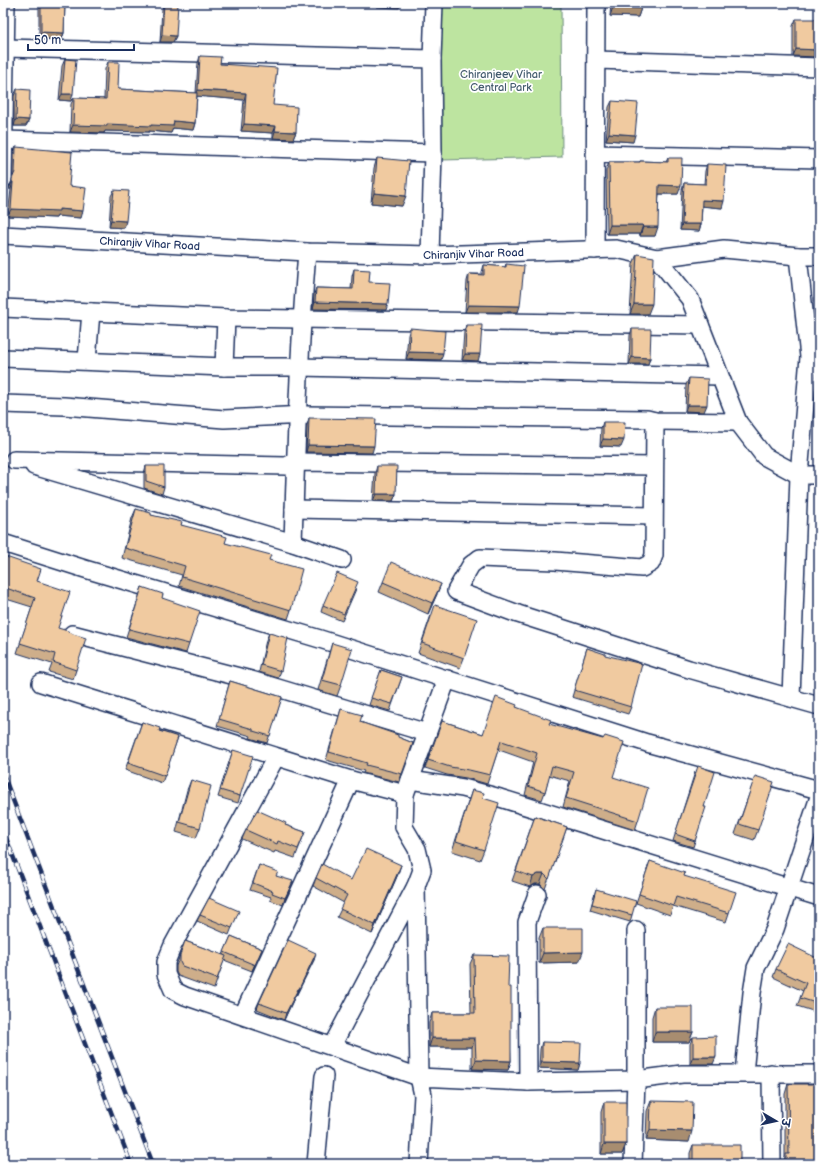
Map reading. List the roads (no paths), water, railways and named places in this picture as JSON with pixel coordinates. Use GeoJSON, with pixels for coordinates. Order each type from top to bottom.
{"type":"FeatureCollection","features":[{"type":"Feature","properties":{"kind":"street"},"geometry":{"type":"LineString","coordinates":[[3,178],[6,3]]}},
{"type":"Feature","properties":{"kind":"street"},"geometry":{"type":"LineString","coordinates":[[430,255],[433,153],[432,59],[434,3]]}},
{"type":"Feature","properties":{"kind":"street"},"geometry":{"type":"LineString","coordinates":[[595,250],[596,3]]}},
{"type":"Feature","properties":{"kind":"street"},"geometry":{"type":"LineString","coordinates":[[5,48],[432,59]]}},
{"type":"Feature","properties":{"kind":"street"},"geometry":{"type":"LineString","coordinates":[[596,60],[819,67]]}},
{"type":"Feature","properties":{"kind":"street"},"geometry":{"type":"LineString","coordinates":[[4,140],[433,153]]}},
{"type":"Feature","properties":{"kind":"street"},"geometry":{"type":"LineString","coordinates":[[595,154],[819,159]]}},
{"type":"Feature","properties":{"kind":"street","name":"Chiranjiv Vihar Road"},"geometry":{"type":"LineString","coordinates":[[3,235],[306,252],[430,255],[616,249],[657,258]]}},
{"type":"Feature","properties":{"kind":"street"},"geometry":{"type":"LineString","coordinates":[[657,258],[724,249],[798,256],[819,256]]}},
{"type":"Feature","properties":{"kind":"street"},"geometry":{"type":"LineString","coordinates":[[293,543],[296,415],[306,252]]}},
{"type":"Feature","properties":{"kind":"street"},"geometry":{"type":"LineString","coordinates":[[791,698],[799,475],[809,357],[798,256]]}},
{"type":"Feature","properties":{"kind":"street"},"geometry":{"type":"LineString","coordinates":[[657,258],[690,299],[738,422],[764,456],[799,475],[819,476]]}},
{"type":"Feature","properties":{"kind":"street"},"geometry":{"type":"LineString","coordinates":[[3,308],[226,318],[700,325]]}},
{"type":"Feature","properties":{"kind":"street"},"geometry":{"type":"LineString","coordinates":[[87,360],[91,312]]}},
{"type":"Feature","properties":{"kind":"street"},"geometry":{"type":"LineString","coordinates":[[224,367],[226,318]]}},
{"type":"Feature","properties":{"kind":"street"},"geometry":{"type":"LineString","coordinates":[[3,358],[87,360],[224,367],[299,367],[720,376]]}},
{"type":"Feature","properties":{"kind":"street"},"geometry":{"type":"LineString","coordinates":[[3,404],[224,419],[296,415],[647,419],[655,421],[738,422]]}},
{"type":"Feature","properties":{"kind":"street"},"geometry":{"type":"LineString","coordinates":[[655,421],[653,516],[654,555],[651,563],[642,568],[555,561],[480,558],[471,565],[456,591],[518,614],[689,669],[819,706]]}},
{"type":"Feature","properties":{"kind":"street"},"geometry":{"type":"LineString","coordinates":[[9,459],[286,466],[296,462],[654,466]]}},
{"type":"Feature","properties":{"kind":"street"},"geometry":{"type":"LineString","coordinates":[[9,459],[293,543],[342,560]]}},
{"type":"Feature","properties":{"kind":"street"},"geometry":{"type":"LineString","coordinates":[[294,509],[653,516]]}},
{"type":"Feature","properties":{"kind":"street"},"geometry":{"type":"LineString","coordinates":[[3,543],[320,639],[647,743],[819,790]]}},
{"type":"Feature","properties":{"kind":"street"},"geometry":{"type":"LineString","coordinates":[[72,634],[251,680],[427,733]]}},
{"type":"Feature","properties":{"kind":"street"},"geometry":{"type":"LineString","coordinates":[[332,1046],[416,886],[422,870],[417,849],[404,827],[407,787],[447,679]]}},
{"type":"Feature","properties":{"kind":"street"},"geometry":{"type":"LineString","coordinates":[[41,683],[351,780],[407,787],[463,788],[500,798],[819,897]]}},
{"type":"Feature","properties":{"kind":"street"},"geometry":{"type":"LineString","coordinates":[[276,756],[173,944],[166,962],[166,974],[174,990],[185,996],[419,1077],[528,1082],[636,1080],[682,1074],[819,1074]]}},
{"type":"Feature","properties":{"kind":"street"},"geometry":{"type":"LineString","coordinates":[[243,1015],[351,780]]}},
{"type":"Feature","properties":{"kind":"street"},"geometry":{"type":"LineString","coordinates":[[744,1073],[756,968],[775,929],[819,797]]}},
{"type":"Feature","properties":{"kind":"street"},"geometry":{"type":"LineString","coordinates":[[416,886],[419,1077],[423,1095],[419,1164]]}},
{"type":"Feature","properties":{"kind":"street"},"geometry":{"type":"LineString","coordinates":[[528,1082],[527,922],[537,894]]}},
{"type":"Feature","properties":{"kind":"street"},"geometry":{"type":"LineString","coordinates":[[633,1164],[636,1080],[636,930]]}},
{"type":"Feature","properties":{"kind":"street"},"geometry":{"type":"LineString","coordinates":[[772,1074],[772,1164]]}},
{"type":"Feature","properties":{"kind":"street"},"geometry":{"type":"LineString","coordinates":[[316,1164],[324,1076]]}},
{"type":"Feature","properties":{"kind":"railway"},"geometry":{"type":"LineString","coordinates":[[3,774],[153,1164]]}},
{"type":"Feature","properties":{"kind":"railway"},"geometry":{"type":"LineString","coordinates":[[3,830],[131,1164]]}},
{"type":"Feature","properties":{"kind":"park label","name":"Chiranjeev Vihar Central Park"},"geometry":{"type":"Point","coordinates":[501,80]}}]}
